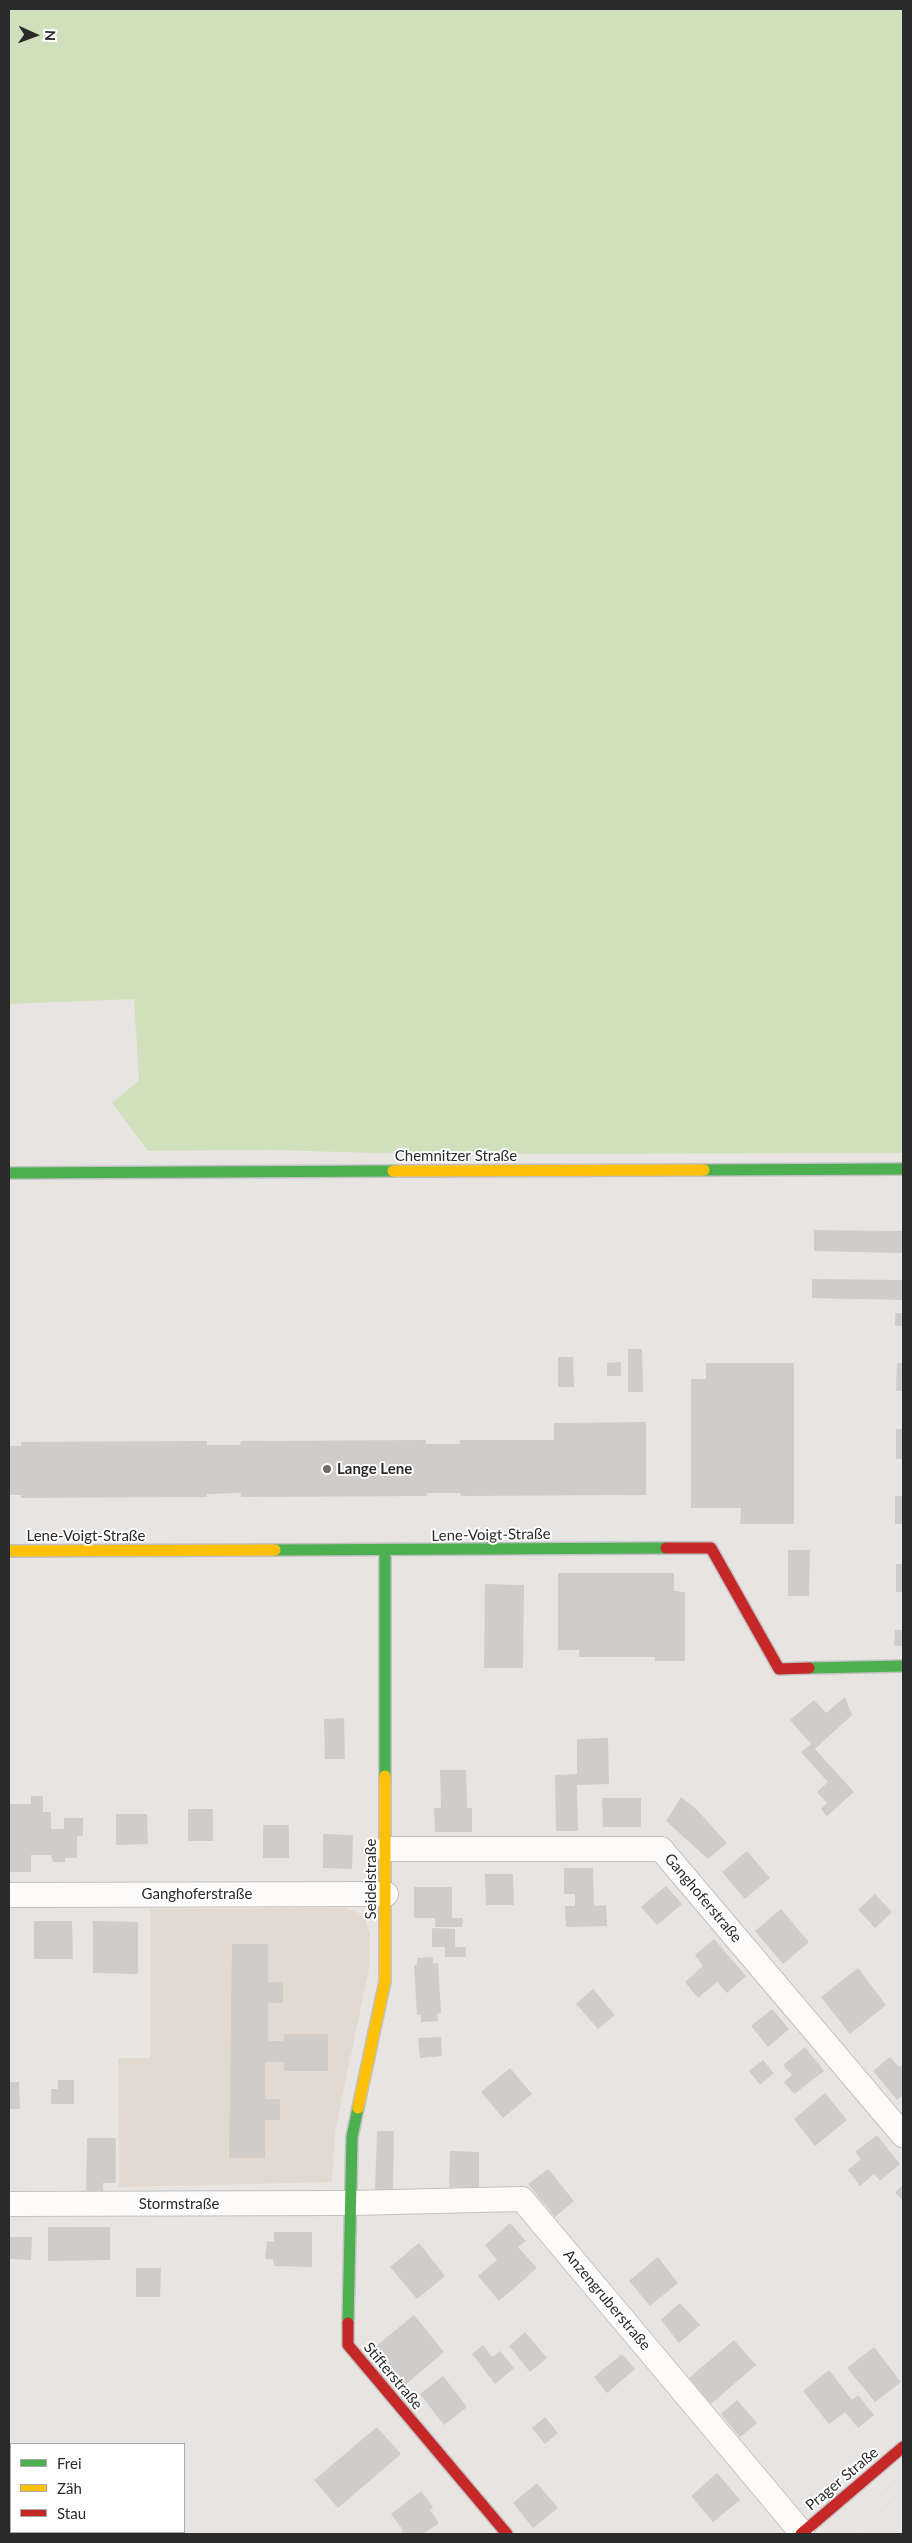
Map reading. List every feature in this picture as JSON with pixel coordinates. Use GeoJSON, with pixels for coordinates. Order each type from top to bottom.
{"type":"FeatureCollection","features":[{"type":"Feature","properties":{"kind":"street","name":"Chemnitzer Straße"},"geometry":{"type":"LineString","coordinates":[[9,1173],[903,1169]]}},
{"type":"Feature","properties":{"kind":"street","name":"Lene-Voigt-Straße"},"geometry":{"type":"LineString","coordinates":[[9,1552],[710,1548],[779,1669],[903,1666]]}},
{"type":"Feature","properties":{"kind":"street","name":"Seidelstraße"},"geometry":{"type":"LineString","coordinates":[[350,2203],[352,2137],[385,1981],[384,1551]]}},
{"type":"Feature","properties":{"kind":"street","name":"Ganghoferstraße"},"geometry":{"type":"LineString","coordinates":[[386,1849],[661,1849],[903,2135]]}},
{"type":"Feature","properties":{"kind":"street","name":"Ganghoferstraße"},"geometry":{"type":"LineString","coordinates":[[9,1895],[386,1894]]}},
{"type":"Feature","properties":{"kind":"street","name":"Anzengruberstraße"},"geometry":{"type":"LineString","coordinates":[[350,2203],[522,2199],[801,2534]]}},
{"type":"Feature","properties":{"kind":"street","name":"Stormstraße"},"geometry":{"type":"LineString","coordinates":[[9,2204],[350,2203]]}},
{"type":"Feature","properties":{"kind":"street","name":"Stifterstraße"},"geometry":{"type":"LineString","coordinates":[[350,2203],[348,2345],[507,2534]]}},
{"type":"Feature","properties":{"kind":"street","name":"Prager Straße"},"geometry":{"type":"LineString","coordinates":[[801,2534],[903,2448]]}},
{"type":"Feature","properties":{"kind":"shaded area"},"geometry":{"type":"Polygon","coordinates":[[[345,1908],[357,1912],[365,1918],[370,1935],[369,1968],[335,2132],[332,2182],[119,2187],[118,2058],[150,2058],[150,1909],[345,1908]]]}},
{"type":"Feature","properties":{"kind":"green space"},"geometry":{"type":"Polygon","coordinates":[[[9,9],[903,9],[903,1153],[415,1154],[269,1150],[148,1151],[112,1103],[139,1080],[134,999],[9,1004],[9,9]]]}},
{"type":"Feature","properties":{"kind":"building"},"geometry":{"type":"Polygon","coordinates":[[[814,1230],[903,1231],[903,1253],[814,1251],[814,1230]]]}},
{"type":"Feature","properties":{"kind":"building"},"geometry":{"type":"Polygon","coordinates":[[[812,1279],[903,1280],[903,1300],[812,1298],[812,1279]]]}},
{"type":"Feature","properties":{"kind":"building"},"geometry":{"type":"Polygon","coordinates":[[[895,1313],[903,1313],[903,1326],[895,1326],[895,1313]]]}},
{"type":"Feature","properties":{"kind":"building"},"geometry":{"type":"Polygon","coordinates":[[[628,1349],[642,1349],[643,1392],[628,1392],[628,1349]]]}},
{"type":"Feature","properties":{"kind":"building"},"geometry":{"type":"Polygon","coordinates":[[[558,1357],[573,1357],[574,1387],[558,1387],[558,1357]]]}},
{"type":"Feature","properties":{"kind":"building"},"geometry":{"type":"Polygon","coordinates":[[[621,1362],[621,1376],[607,1376],[607,1363],[621,1362]]]}},
{"type":"Feature","properties":{"kind":"building"},"geometry":{"type":"Polygon","coordinates":[[[706,1363],[794,1363],[794,1524],[740,1524],[741,1508],[691,1508],[691,1379],[706,1379],[706,1363]]]}},
{"type":"Feature","properties":{"kind":"building"},"geometry":{"type":"Polygon","coordinates":[[[897,1363],[903,1363],[903,1391],[896,1391],[897,1363]]]}},
{"type":"Feature","properties":{"kind":"building","name":"Lange Lene"},"geometry":{"type":"Polygon","coordinates":[[[646,1422],[646,1495],[461,1496],[460,1493],[427,1493],[427,1496],[241,1497],[241,1493],[207,1494],[207,1497],[21,1498],[21,1495],[9,1495],[9,1446],[21,1446],[21,1442],[207,1441],[207,1445],[240,1445],[241,1441],[426,1440],[426,1444],[460,1444],[460,1440],[554,1440],[554,1423],[646,1422]]]}},
{"type":"Feature","properties":{"kind":"building"},"geometry":{"type":"Polygon","coordinates":[[[896,1429],[903,1429],[903,1459],[896,1459],[896,1429]]]}},
{"type":"Feature","properties":{"kind":"building"},"geometry":{"type":"Polygon","coordinates":[[[895,1496],[903,1496],[903,1524],[895,1524],[895,1496]]]}},
{"type":"Feature","properties":{"kind":"building"},"geometry":{"type":"Polygon","coordinates":[[[788,1550],[810,1550],[809,1596],[788,1596],[788,1550]]]}},
{"type":"Feature","properties":{"kind":"building"},"geometry":{"type":"Polygon","coordinates":[[[896,1564],[903,1564],[903,1592],[896,1592],[896,1564]]]}},
{"type":"Feature","properties":{"kind":"building"},"geometry":{"type":"Polygon","coordinates":[[[558,1573],[674,1573],[674,1591],[685,1592],[685,1661],[655,1661],[655,1657],[579,1657],[579,1650],[558,1650],[558,1573]]]}},
{"type":"Feature","properties":{"kind":"building"},"geometry":{"type":"Polygon","coordinates":[[[485,1584],[524,1585],[523,1668],[484,1668],[485,1584]]]}},
{"type":"Feature","properties":{"kind":"building"},"geometry":{"type":"Polygon","coordinates":[[[895,1630],[903,1630],[903,1646],[894,1646],[895,1630]]]}},
{"type":"Feature","properties":{"kind":"building"},"geometry":{"type":"Polygon","coordinates":[[[845,1697],[852,1715],[815,1749],[854,1792],[827,1816],[821,1809],[827,1803],[817,1792],[828,1782],[801,1752],[811,1744],[790,1720],[814,1700],[826,1713],[845,1697]]]}},
{"type":"Feature","properties":{"kind":"building"},"geometry":{"type":"Polygon","coordinates":[[[344,1718],[345,1759],[325,1759],[324,1719],[344,1718]]]}},
{"type":"Feature","properties":{"kind":"building"},"geometry":{"type":"Polygon","coordinates":[[[608,1738],[609,1784],[577,1785],[578,1831],[556,1831],[555,1775],[577,1774],[577,1739],[608,1738]]]}},
{"type":"Feature","properties":{"kind":"building"},"geometry":{"type":"Polygon","coordinates":[[[440,1770],[466,1770],[467,1808],[472,1808],[472,1832],[435,1832],[434,1808],[441,1808],[440,1770]]]}},
{"type":"Feature","properties":{"kind":"building"},"geometry":{"type":"Polygon","coordinates":[[[31,1796],[43,1796],[43,1812],[51,1812],[51,1829],[64,1829],[64,1818],[83,1818],[83,1836],[77,1836],[77,1858],[65,1858],[65,1862],[53,1862],[51,1855],[31,1855],[31,1872],[9,1872],[9,1804],[31,1804],[31,1796]]]}},
{"type":"Feature","properties":{"kind":"building"},"geometry":{"type":"Polygon","coordinates":[[[681,1797],[697,1810],[727,1843],[708,1859],[666,1821],[681,1797]]]}},
{"type":"Feature","properties":{"kind":"building"},"geometry":{"type":"Polygon","coordinates":[[[602,1798],[641,1798],[641,1827],[603,1827],[602,1798]]]}},
{"type":"Feature","properties":{"kind":"building"},"geometry":{"type":"Polygon","coordinates":[[[188,1809],[213,1809],[213,1841],[188,1841],[188,1809]]]}},
{"type":"Feature","properties":{"kind":"building"},"geometry":{"type":"Polygon","coordinates":[[[116,1814],[147,1814],[148,1844],[116,1845],[116,1814]]]}},
{"type":"Feature","properties":{"kind":"building"},"geometry":{"type":"Polygon","coordinates":[[[263,1825],[289,1825],[289,1858],[263,1858],[263,1825]]]}},
{"type":"Feature","properties":{"kind":"building"},"geometry":{"type":"Polygon","coordinates":[[[323,1834],[353,1835],[352,1869],[323,1868],[323,1834]]]}},
{"type":"Feature","properties":{"kind":"building"},"geometry":{"type":"Polygon","coordinates":[[[747,1851],[770,1878],[745,1899],[722,1872],[747,1851]]]}},
{"type":"Feature","properties":{"kind":"building"},"geometry":{"type":"Polygon","coordinates":[[[564,1868],[593,1868],[594,1906],[606,1905],[607,1926],[566,1927],[565,1906],[575,1906],[575,1894],[564,1894],[564,1868]]]}},
{"type":"Feature","properties":{"kind":"building"},"geometry":{"type":"Polygon","coordinates":[[[485,1874],[513,1874],[514,1905],[486,1905],[485,1874]]]}},
{"type":"Feature","properties":{"kind":"building"},"geometry":{"type":"Polygon","coordinates":[[[666,1886],[682,1904],[657,1925],[641,1907],[666,1886]]]}},
{"type":"Feature","properties":{"kind":"building"},"geometry":{"type":"Polygon","coordinates":[[[414,1887],[452,1887],[452,1918],[463,1918],[462,1927],[435,1927],[435,1918],[414,1918],[414,1887]]]}},
{"type":"Feature","properties":{"kind":"building"},"geometry":{"type":"Polygon","coordinates":[[[875,1894],[892,1912],[875,1928],[858,1910],[875,1894]]]}},
{"type":"Feature","properties":{"kind":"building"},"geometry":{"type":"Polygon","coordinates":[[[781,1909],[809,1942],[783,1964],[755,1931],[781,1909]]]}},
{"type":"Feature","properties":{"kind":"building"},"geometry":{"type":"Polygon","coordinates":[[[34,1921],[72,1921],[73,1959],[34,1959],[34,1921]]]}},
{"type":"Feature","properties":{"kind":"building"},"geometry":{"type":"Polygon","coordinates":[[[93,1921],[138,1922],[138,1974],[93,1973],[93,1921]]]}},
{"type":"Feature","properties":{"kind":"building"},"geometry":{"type":"Polygon","coordinates":[[[432,1928],[455,1929],[455,1947],[466,1947],[466,1957],[445,1957],[445,1947],[432,1947],[432,1928]]]}},
{"type":"Feature","properties":{"kind":"building"},"geometry":{"type":"Polygon","coordinates":[[[714,1939],[746,1976],[727,1993],[717,1982],[698,1998],[685,1982],[703,1966],[695,1955],[714,1939]]]}},
{"type":"Feature","properties":{"kind":"building"},"geometry":{"type":"Polygon","coordinates":[[[232,1944],[268,1944],[268,1983],[283,1982],[283,2003],[268,2003],[268,2041],[284,2041],[284,2034],[328,2034],[328,2071],[284,2071],[284,2062],[265,2062],[265,2099],[280,2099],[280,2120],[265,2120],[265,2158],[229,2158],[232,1944]]]}},
{"type":"Feature","properties":{"kind":"building"},"geometry":{"type":"Polygon","coordinates":[[[433,1957],[433,1964],[438,1963],[441,2013],[437,2014],[438,2021],[421,2022],[421,2015],[417,2015],[414,1965],[417,1965],[417,1958],[433,1957]]]}},
{"type":"Feature","properties":{"kind":"building"},"geometry":{"type":"Polygon","coordinates":[[[858,1968],[886,2005],[850,2034],[821,1997],[858,1968]]]}},
{"type":"Feature","properties":{"kind":"building"},"geometry":{"type":"Polygon","coordinates":[[[593,1989],[615,2015],[598,2029],[576,2004],[593,1989]]]}},
{"type":"Feature","properties":{"kind":"building"},"geometry":{"type":"Polygon","coordinates":[[[772,2009],[789,2029],[768,2047],[751,2026],[772,2009]]]}},
{"type":"Feature","properties":{"kind":"building"},"geometry":{"type":"Polygon","coordinates":[[[441,2037],[442,2056],[420,2058],[418,2038],[441,2037]]]}},
{"type":"Feature","properties":{"kind":"building"},"geometry":{"type":"Polygon","coordinates":[[[805,2047],[824,2071],[794,2094],[784,2082],[792,2075],[783,2065],[805,2047]]]}},
{"type":"Feature","properties":{"kind":"building"},"geometry":{"type":"Polygon","coordinates":[[[890,2057],[899,2067],[903,2064],[903,2095],[897,2100],[873,2071],[890,2057]]]}},
{"type":"Feature","properties":{"kind":"building"},"geometry":{"type":"Polygon","coordinates":[[[763,2060],[774,2073],[760,2085],[749,2071],[763,2060]]]}},
{"type":"Feature","properties":{"kind":"building"},"geometry":{"type":"Polygon","coordinates":[[[510,2068],[532,2094],[503,2118],[481,2092],[510,2068]]]}},
{"type":"Feature","properties":{"kind":"building"},"geometry":{"type":"Polygon","coordinates":[[[58,2080],[74,2080],[74,2104],[51,2104],[51,2089],[58,2089],[58,2080]]]}},
{"type":"Feature","properties":{"kind":"building"},"geometry":{"type":"Polygon","coordinates":[[[9,2082],[19,2082],[20,2109],[9,2109],[9,2082]]]}},
{"type":"Feature","properties":{"kind":"building"},"geometry":{"type":"Polygon","coordinates":[[[825,2093],[847,2120],[815,2146],[794,2119],[825,2093]]]}},
{"type":"Feature","properties":{"kind":"building"},"geometry":{"type":"Polygon","coordinates":[[[377,2131],[394,2131],[393,2190],[375,2190],[377,2131]]]}},
{"type":"Feature","properties":{"kind":"building"},"geometry":{"type":"Polygon","coordinates":[[[877,2135],[900,2164],[880,2181],[874,2174],[860,2186],[848,2170],[861,2159],[855,2152],[877,2135]]]}},
{"type":"Feature","properties":{"kind":"building"},"geometry":{"type":"Polygon","coordinates":[[[87,2138],[116,2138],[116,2183],[103,2183],[103,2196],[86,2196],[87,2138]]]}},
{"type":"Feature","properties":{"kind":"building"},"geometry":{"type":"Polygon","coordinates":[[[450,2151],[479,2152],[479,2188],[449,2187],[450,2151]]]}},
{"type":"Feature","properties":{"kind":"building"},"geometry":{"type":"Polygon","coordinates":[[[548,2169],[574,2201],[555,2217],[528,2184],[548,2169]]]}},
{"type":"Feature","properties":{"kind":"building"},"geometry":{"type":"Polygon","coordinates":[[[903,2185],[903,2201],[895,2192],[903,2185]]]}},
{"type":"Feature","properties":{"kind":"building"},"geometry":{"type":"Polygon","coordinates":[[[510,2223],[526,2241],[518,2247],[537,2268],[499,2301],[478,2276],[497,2260],[485,2245],[510,2223]]]}},
{"type":"Feature","properties":{"kind":"building"},"geometry":{"type":"Polygon","coordinates":[[[48,2227],[110,2227],[110,2260],[48,2261],[48,2227]]]}},
{"type":"Feature","properties":{"kind":"building"},"geometry":{"type":"Polygon","coordinates":[[[274,2232],[312,2232],[312,2267],[274,2266],[273,2259],[266,2259],[267,2241],[274,2242],[274,2232]]]}},
{"type":"Feature","properties":{"kind":"building"},"geometry":{"type":"Polygon","coordinates":[[[9,2237],[32,2237],[31,2260],[9,2259],[9,2237]]]}},
{"type":"Feature","properties":{"kind":"building"},"geometry":{"type":"Polygon","coordinates":[[[419,2243],[445,2276],[417,2299],[390,2267],[419,2243]]]}},
{"type":"Feature","properties":{"kind":"building"},"geometry":{"type":"Polygon","coordinates":[[[658,2257],[678,2283],[650,2306],[629,2281],[658,2257]]]}},
{"type":"Feature","properties":{"kind":"building"},"geometry":{"type":"Polygon","coordinates":[[[136,2268],[161,2268],[160,2297],[136,2297],[136,2268]]]}},
{"type":"Feature","properties":{"kind":"building"},"geometry":{"type":"Polygon","coordinates":[[[680,2303],[700,2325],[679,2343],[661,2320],[680,2303]]]}},
{"type":"Feature","properties":{"kind":"building"},"geometry":{"type":"Polygon","coordinates":[[[414,2315],[444,2352],[405,2385],[374,2348],[414,2315]]]}},
{"type":"Feature","properties":{"kind":"building"},"geometry":{"type":"Polygon","coordinates":[[[525,2332],[547,2358],[530,2372],[509,2346],[525,2332]]]}},
{"type":"Feature","properties":{"kind":"building"},"geometry":{"type":"Polygon","coordinates":[[[734,2340],[756,2365],[711,2404],[689,2378],[734,2340]]]}},
{"type":"Feature","properties":{"kind":"building"},"geometry":{"type":"Polygon","coordinates":[[[483,2345],[492,2357],[500,2351],[514,2368],[495,2384],[472,2354],[483,2345]]]}},
{"type":"Feature","properties":{"kind":"building"},"geometry":{"type":"Polygon","coordinates":[[[874,2347],[901,2382],[875,2402],[847,2368],[874,2347]]]}},
{"type":"Feature","properties":{"kind":"building"},"geometry":{"type":"Polygon","coordinates":[[[622,2354],[635,2369],[607,2393],[594,2377],[622,2354]]]}},
{"type":"Feature","properties":{"kind":"building"},"geometry":{"type":"Polygon","coordinates":[[[829,2370],[852,2400],[858,2395],[874,2415],[858,2428],[845,2412],[829,2424],[803,2391],[829,2370]]]}},
{"type":"Feature","properties":{"kind":"building"},"geometry":{"type":"Polygon","coordinates":[[[443,2376],[467,2407],[444,2425],[420,2394],[443,2376]]]}},
{"type":"Feature","properties":{"kind":"building"},"geometry":{"type":"Polygon","coordinates":[[[737,2400],[757,2423],[740,2437],[721,2414],[737,2400]]]}},
{"type":"Feature","properties":{"kind":"building"},"geometry":{"type":"Polygon","coordinates":[[[545,2417],[558,2433],[545,2444],[532,2428],[545,2417]]]}},
{"type":"Feature","properties":{"kind":"building"},"geometry":{"type":"Polygon","coordinates":[[[377,2427],[401,2454],[338,2508],[314,2480],[377,2427]]]}},
{"type":"Feature","properties":{"kind":"building"},"geometry":{"type":"Polygon","coordinates":[[[717,2473],[740,2500],[713,2522],[691,2496],[717,2473]]]}},
{"type":"Feature","properties":{"kind":"building"},"geometry":{"type":"Polygon","coordinates":[[[537,2483],[558,2508],[533,2528],[513,2503],[537,2483]]]}},
{"type":"Feature","properties":{"kind":"building"},"geometry":{"type":"Polygon","coordinates":[[[421,2491],[433,2507],[430,2510],[439,2523],[423,2534],[403,2534],[401,2532],[403,2530],[391,2514],[421,2491]]]}},
{"type":"Feature","properties":{"kind":"tram line"},"geometry":{"type":"LineString","coordinates":[[834,2534],[903,2476]]}},
{"type":"Feature","properties":{"kind":"tram line"},"geometry":{"type":"LineString","coordinates":[[852,2534],[903,2491]]}},
{"type":"Feature","properties":{"kind":"traffic: fast"},"geometry":{"type":"LineString","coordinates":[[704,1170],[903,1169]]}},
{"type":"Feature","properties":{"kind":"traffic: fast"},"geometry":{"type":"LineString","coordinates":[[9,1173],[393,1171]]}},
{"type":"Feature","properties":{"kind":"traffic: fast"},"geometry":{"type":"LineString","coordinates":[[275,1550],[666,1548]]}},
{"type":"Feature","properties":{"kind":"traffic: fast"},"geometry":{"type":"LineString","coordinates":[[385,1551],[385,1776]]}},
{"type":"Feature","properties":{"kind":"traffic: fast"},"geometry":{"type":"LineString","coordinates":[[809,1668],[903,1666]]}},
{"type":"Feature","properties":{"kind":"traffic: fast"},"geometry":{"type":"LineString","coordinates":[[348,2323],[352,2137],[358,2108]]}},
{"type":"Feature","properties":{"kind":"traffic: slow"},"geometry":{"type":"LineString","coordinates":[[393,1171],[704,1170]]}},
{"type":"Feature","properties":{"kind":"traffic: slow"},"geometry":{"type":"LineString","coordinates":[[9,1551],[275,1550]]}},
{"type":"Feature","properties":{"kind":"traffic: slow"},"geometry":{"type":"LineString","coordinates":[[358,2108],[385,1981],[385,1776]]}},
{"type":"Feature","properties":{"kind":"traffic: jam"},"geometry":{"type":"LineString","coordinates":[[666,1548],[711,1548],[779,1669],[809,1668]]}},
{"type":"Feature","properties":{"kind":"traffic: jam"},"geometry":{"type":"LineString","coordinates":[[348,2323],[348,2345],[507,2534]]}},
{"type":"Feature","properties":{"kind":"traffic: jam"},"geometry":{"type":"LineString","coordinates":[[801,2534],[903,2447]]}},
{"type":"Feature","properties":{"kind":"place","name":"Lange Lene"},"geometry":{"type":"Point","coordinates":[327,1469]}}]}
